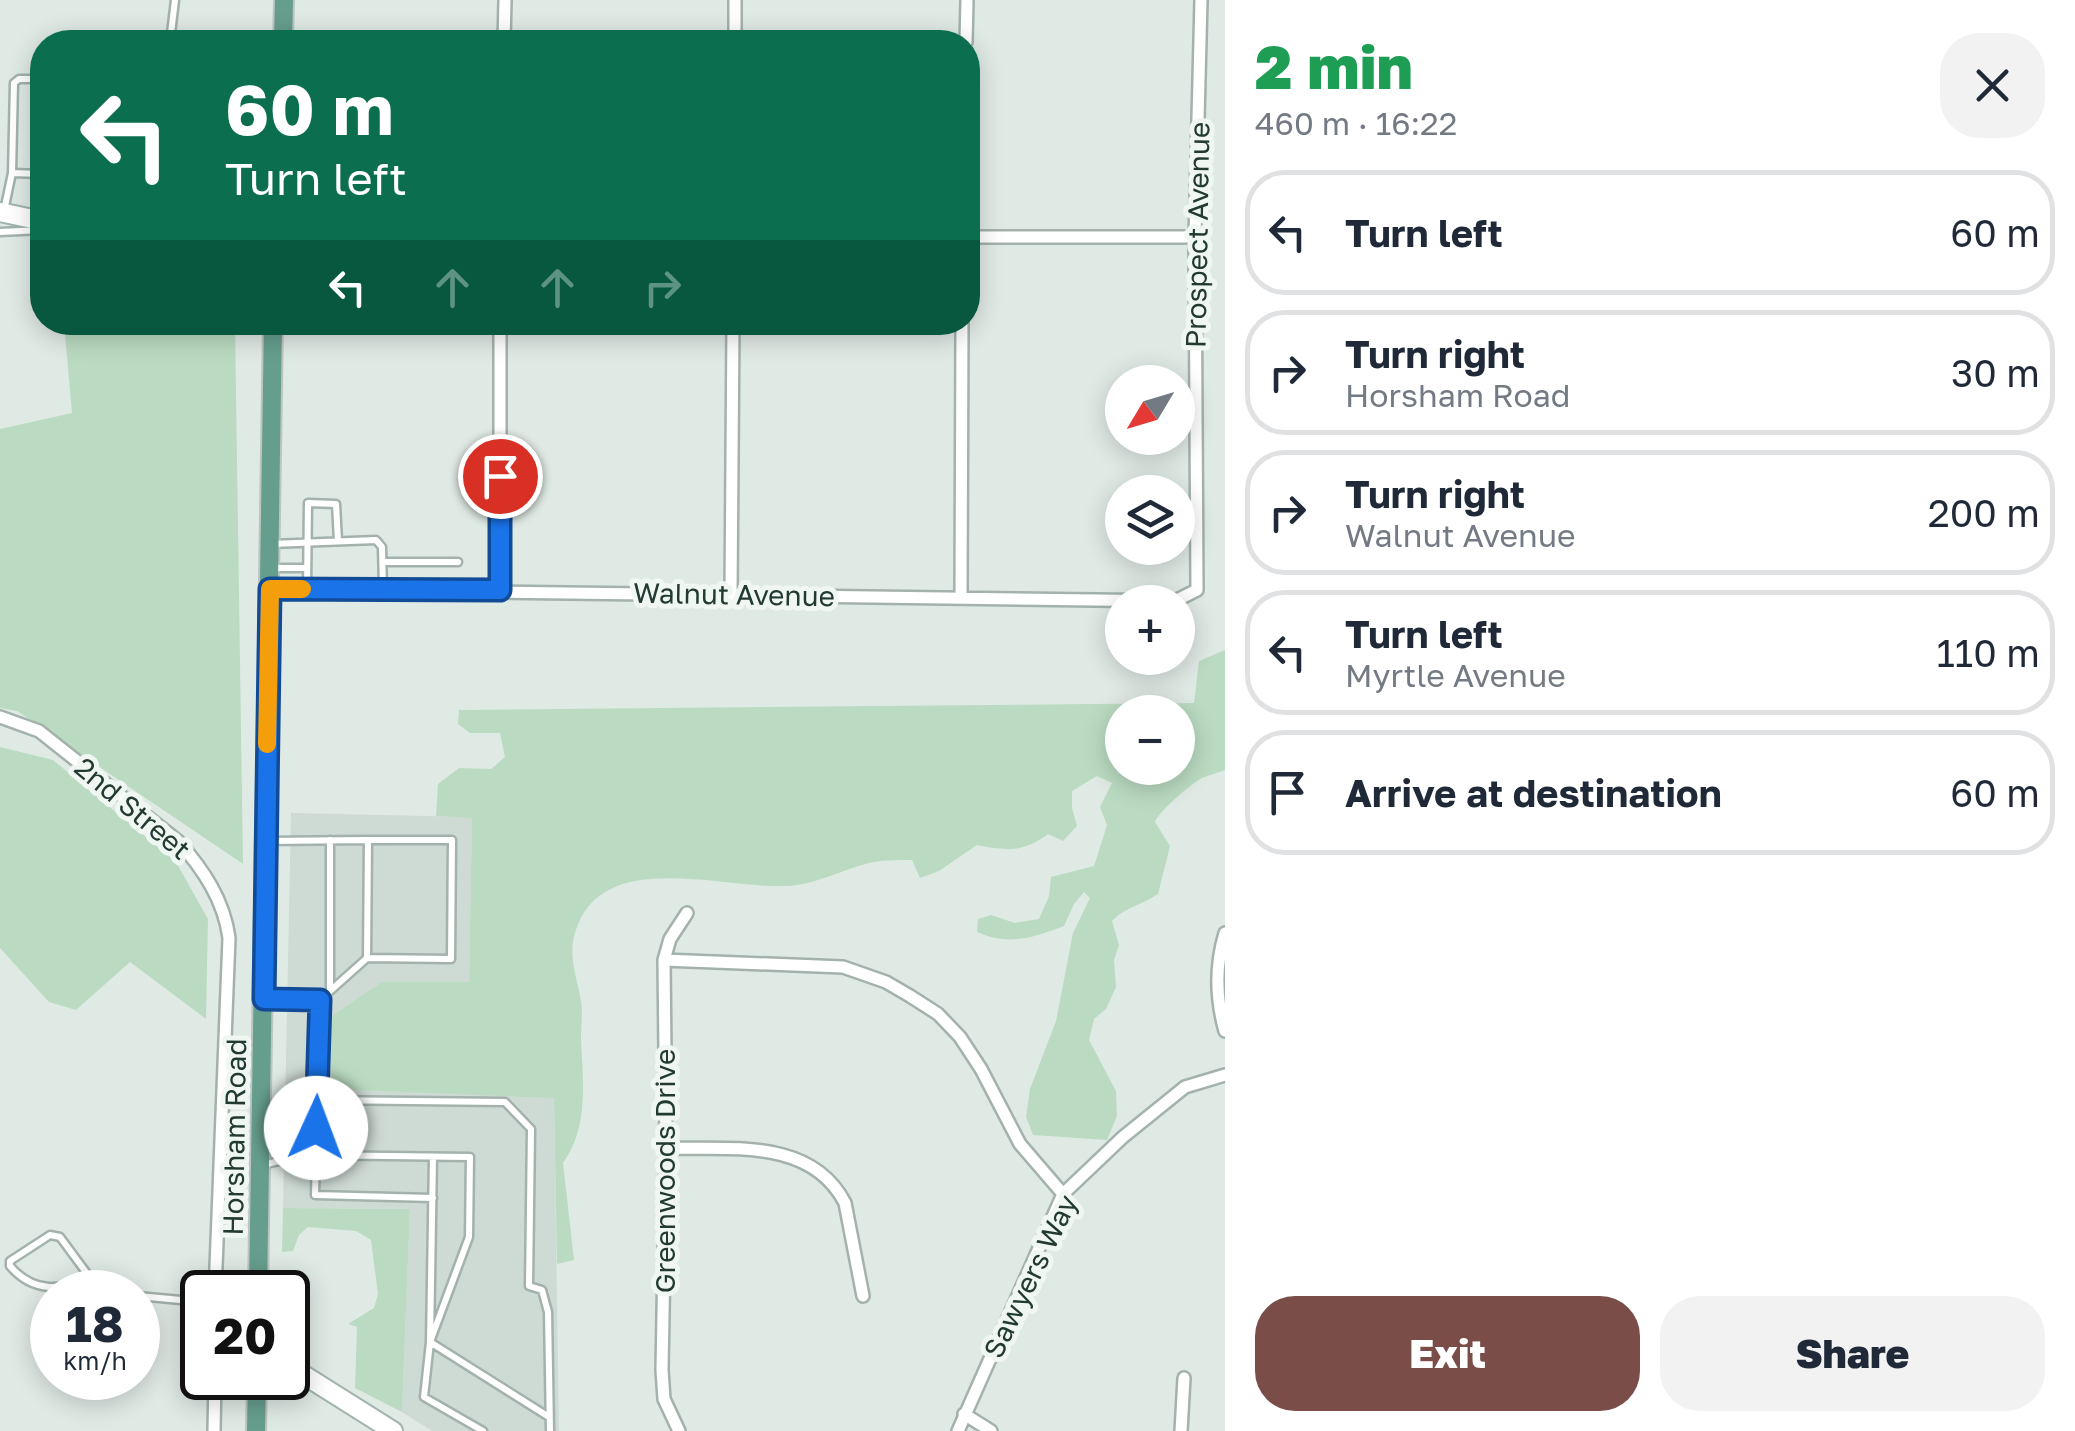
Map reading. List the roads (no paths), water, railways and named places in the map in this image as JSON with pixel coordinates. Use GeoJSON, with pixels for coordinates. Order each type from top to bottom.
{"type":"FeatureCollection","features":[{"type":"Feature","properties":{"kind":"main road"},"geometry":{"type":"LineString","coordinates":[[283,30],[284,0]]}},
{"type":"Feature","properties":{"kind":"main road"},"geometry":{"type":"LineString","coordinates":[[1,219],[30,221]]}},
{"type":"Feature","properties":{"kind":"main road","name":"Horsham Road"},"geometry":{"type":"LineString","coordinates":[[258,1270],[273,335]]}},
{"type":"Feature","properties":{"kind":"main road"},"geometry":{"type":"LineString","coordinates":[[310,1379],[393,1431]]}},
{"type":"Feature","properties":{"kind":"main road"},"geometry":{"type":"LineString","coordinates":[[256,1431],[257,1400]]}},
{"type":"Feature","properties":{"kind":"street"},"geometry":{"type":"LineString","coordinates":[[504,30],[505,0]]}},
{"type":"Feature","properties":{"kind":"street"},"geometry":{"type":"LineString","coordinates":[[734,30],[735,0]]}},
{"type":"Feature","properties":{"kind":"street"},"geometry":{"type":"LineString","coordinates":[[966,30],[967,0]]}},
{"type":"Feature","properties":{"kind":"street","name":"Prospect Avenue"},"geometry":{"type":"LineString","coordinates":[[1197,590],[1195,237],[1201,0]]}},
{"type":"Feature","properties":{"kind":"street"},"geometry":{"type":"LineString","coordinates":[[980,237],[1195,237]]}},
{"type":"Feature","properties":{"kind":"street"},"geometry":{"type":"LineString","coordinates":[[500,335],[500,590]]}},
{"type":"Feature","properties":{"kind":"street"},"geometry":{"type":"LineString","coordinates":[[730,595],[733,335]]}},
{"type":"Feature","properties":{"kind":"street"},"geometry":{"type":"LineString","coordinates":[[961,596],[962,335]]}},
{"type":"Feature","properties":{"kind":"street","name":"Walnut Avenue"},"geometry":{"type":"LineString","coordinates":[[270,589],[1175,601],[1197,590]]}},
{"type":"Feature","properties":{"kind":"street","name":"2nd Street"},"geometry":{"type":"LineString","coordinates":[[0,717],[39,731],[178,841],[195,860],[226,917],[229,938],[217,1270]]}},
{"type":"Feature","properties":{"kind":"street","name":"Greenwoods Drive"},"geometry":{"type":"LineString","coordinates":[[679,1431],[664,1398],[662,1370],[664,960],[670,939],[687,914]]}},
{"type":"Feature","properties":{"kind":"street"},"geometry":{"type":"LineString","coordinates":[[1225,933],[1218,954],[1218,1005],[1225,1031]]}},
{"type":"Feature","properties":{"kind":"street"},"geometry":{"type":"LineString","coordinates":[[664,960],[843,967],[898,989],[938,1014],[960,1037],[981,1068],[1020,1144],[1063,1194]]}},
{"type":"Feature","properties":{"kind":"street","name":"Sawyers Way"},"geometry":{"type":"LineString","coordinates":[[958,1431],[1063,1194],[1123,1137],[1185,1087],[1225,1075]]}},
{"type":"Feature","properties":{"kind":"street"},"geometry":{"type":"LineString","coordinates":[[666,1148],[778,1151],[817,1170],[838,1190],[845,1203],[863,1296]]}},
{"type":"Feature","properties":{"kind":"street"},"geometry":{"type":"LineString","coordinates":[[1180,1431],[1184,1378]]}},
{"type":"Feature","properties":{"kind":"street"},"geometry":{"type":"LineString","coordinates":[[214,1431],[215,1400]]}},
{"type":"Feature","properties":{"kind":"street"},"geometry":{"type":"LineString","coordinates":[[964,1414],[991,1431]]}},
{"type":"Feature","properties":{"kind":"lane"},"geometry":{"type":"LineString","coordinates":[[171,30],[175,0]]}},
{"type":"Feature","properties":{"kind":"lane"},"geometry":{"type":"LineString","coordinates":[[30,79],[14,83],[12,173],[1,219],[30,227]]}},
{"type":"Feature","properties":{"kind":"lane"},"geometry":{"type":"LineString","coordinates":[[12,173],[30,174]]}},
{"type":"Feature","properties":{"kind":"lane"},"geometry":{"type":"LineString","coordinates":[[307,589],[307,505],[336,504],[338,541]]}},
{"type":"Feature","properties":{"kind":"lane"},"geometry":{"type":"LineString","coordinates":[[270,544],[381,542],[382,590]]}},
{"type":"Feature","properties":{"kind":"lane"},"geometry":{"type":"LineString","coordinates":[[382,562],[458,562]]}},
{"type":"Feature","properties":{"kind":"lane"},"geometry":{"type":"LineString","coordinates":[[269,568],[307,568]]}},
{"type":"Feature","properties":{"kind":"lane"},"geometry":{"type":"LineString","coordinates":[[330,840],[330,991]]}},
{"type":"Feature","properties":{"kind":"lane"},"geometry":{"type":"LineString","coordinates":[[367,958],[368,840]]}},
{"type":"Feature","properties":{"kind":"lane"},"geometry":{"type":"LineString","coordinates":[[264,999],[320,1000],[367,958],[451,959],[452,840],[265,841]]}},
{"type":"Feature","properties":{"kind":"lane"},"geometry":{"type":"LineString","coordinates":[[320,1000],[310,1155],[316,1195],[432,1198]]}},
{"type":"Feature","properties":{"kind":"lane"},"geometry":{"type":"LineString","coordinates":[[316,1100],[506,1102],[531,1129],[528,1286],[542,1290],[548,1312],[550,1431]]}},
{"type":"Feature","properties":{"kind":"lane"},"geometry":{"type":"LineString","coordinates":[[262,1120],[310,1155]]}},
{"type":"Feature","properties":{"kind":"lane"},"geometry":{"type":"LineString","coordinates":[[260,1166],[310,1155],[470,1157],[469,1237],[430,1342]]}},
{"type":"Feature","properties":{"kind":"lane"},"geometry":{"type":"LineString","coordinates":[[433,1157],[430,1342],[424,1397],[484,1431]]}},
{"type":"Feature","properties":{"kind":"lane"},"geometry":{"type":"LineString","coordinates":[[50,1235],[60,1237],[91,1279],[73,1285],[37,1286],[23,1282],[10,1261],[50,1235]]}},
{"type":"Feature","properties":{"kind":"lane"},"geometry":{"type":"LineString","coordinates":[[430,1342],[550,1418]]}}]}
